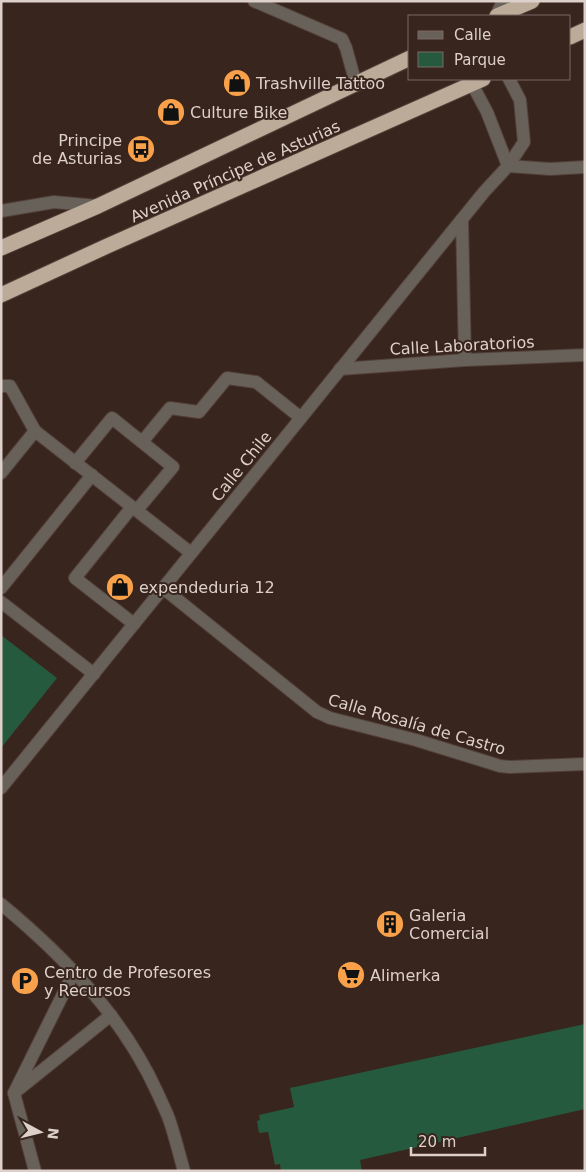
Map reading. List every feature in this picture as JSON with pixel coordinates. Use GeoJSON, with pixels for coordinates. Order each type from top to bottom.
{"type":"FeatureCollection","features":[{"type":"Feature","properties":{"kind":"highway"},"geometry":{"type":"LineString","coordinates":[[498,15],[532,1]]}},
{"type":"Feature","properties":{"kind":"highway"},"geometry":{"type":"LineString","coordinates":[[571,37],[585,30]]}},
{"type":"Feature","properties":{"kind":"highway","name":"Avenida Príncipe de Asturias"},"geometry":{"type":"LineString","coordinates":[[1,248],[98,206],[408,59]]}},
{"type":"Feature","properties":{"kind":"highway","name":"Avenida Príncipe de Asturias"},"geometry":{"type":"LineString","coordinates":[[1,295],[477,81]]}},
{"type":"Feature","properties":{"kind":"street"},"geometry":{"type":"LineString","coordinates":[[254,1],[342,39],[356,84]]}},
{"type":"Feature","properties":{"kind":"street"},"geometry":{"type":"LineString","coordinates":[[496,15],[502,1]]}},
{"type":"Feature","properties":{"kind":"street","name":"Calle Chile"},"geometry":{"type":"LineString","coordinates":[[1,788],[484,192],[508,166],[524,142],[520,100],[510,80]]}},
{"type":"Feature","properties":{"kind":"street"},"geometry":{"type":"LineString","coordinates":[[477,81],[508,166],[550,169],[585,167]]}},
{"type":"Feature","properties":{"kind":"street"},"geometry":{"type":"LineString","coordinates":[[1,211],[54,202],[98,206]]}},
{"type":"Feature","properties":{"kind":"street"},"geometry":{"type":"LineString","coordinates":[[462,219],[465,360]]}},
{"type":"Feature","properties":{"kind":"street","name":"Calle Laboratorios"},"geometry":{"type":"LineString","coordinates":[[340,369],[465,360],[585,355]]}},
{"type":"Feature","properties":{"kind":"street"},"geometry":{"type":"LineString","coordinates":[[142,442],[170,408],[199,412],[227,378],[256,382],[301,418]]}},
{"type":"Feature","properties":{"kind":"street"},"geometry":{"type":"LineString","coordinates":[[6,386],[35,431],[192,553]]}},
{"type":"Feature","properties":{"kind":"street"},"geometry":{"type":"LineString","coordinates":[[76,463],[112,418],[173,467],[75,578],[134,624]]}},
{"type":"Feature","properties":{"kind":"street"},"geometry":{"type":"LineString","coordinates":[[1,473],[35,431]]}},
{"type":"Feature","properties":{"kind":"street"},"geometry":{"type":"LineString","coordinates":[[1,588],[92,476]]}},
{"type":"Feature","properties":{"kind":"street","name":"Calle Rosalía de Castro"},"geometry":{"type":"LineString","coordinates":[[163,588],[317,712],[330,718],[416,740],[500,766],[585,764]]}},
{"type":"Feature","properties":{"kind":"street"},"geometry":{"type":"LineString","coordinates":[[1,602],[94,674]]}},
{"type":"Feature","properties":{"kind":"street"},"geometry":{"type":"LineString","coordinates":[[1,904],[53,950],[111,1014],[148,1071],[169,1118],[184,1171]]}},
{"type":"Feature","properties":{"kind":"street"},"geometry":{"type":"LineString","coordinates":[[35,1171],[14,1094],[74,972]]}},
{"type":"Feature","properties":{"kind":"street"},"geometry":{"type":"LineString","coordinates":[[14,1094],[111,1014]]}},
{"type":"Feature","properties":{"kind":"green space"},"geometry":{"type":"Polygon","coordinates":[[[1,635],[57,678],[1,748],[1,635]]]}},
{"type":"Feature","properties":{"kind":"green space"},"geometry":{"type":"Polygon","coordinates":[[[585,1024],[585,1109],[360,1160],[362,1171],[281,1171],[280,1164],[275,1165],[268,1132],[259,1133],[257,1121],[260,1120],[259,1115],[294,1107],[290,1088],[585,1024]]]}},
{"type":"Feature","properties":{"kind":"place","name":"Trashville Tattoo"},"geometry":{"type":"Point","coordinates":[237,83]}},
{"type":"Feature","properties":{"kind":"place","name":"Culture Bike"},"geometry":{"type":"Point","coordinates":[171,112]}},
{"type":"Feature","properties":{"kind":"place","name":"Principe de Asturias"},"geometry":{"type":"Point","coordinates":[141,149]}},
{"type":"Feature","properties":{"kind":"place","name":"expendeduria 12"},"geometry":{"type":"Point","coordinates":[120,587]}},
{"type":"Feature","properties":{"kind":"place","name":"Galeria Comercial"},"geometry":{"type":"Point","coordinates":[390,924]}},
{"type":"Feature","properties":{"kind":"place","name":"Alimerka"},"geometry":{"type":"Point","coordinates":[351,975]}},
{"type":"Feature","properties":{"kind":"place","name":"Centro de Profesores y Recursos"},"geometry":{"type":"Point","coordinates":[25,981]}}]}
